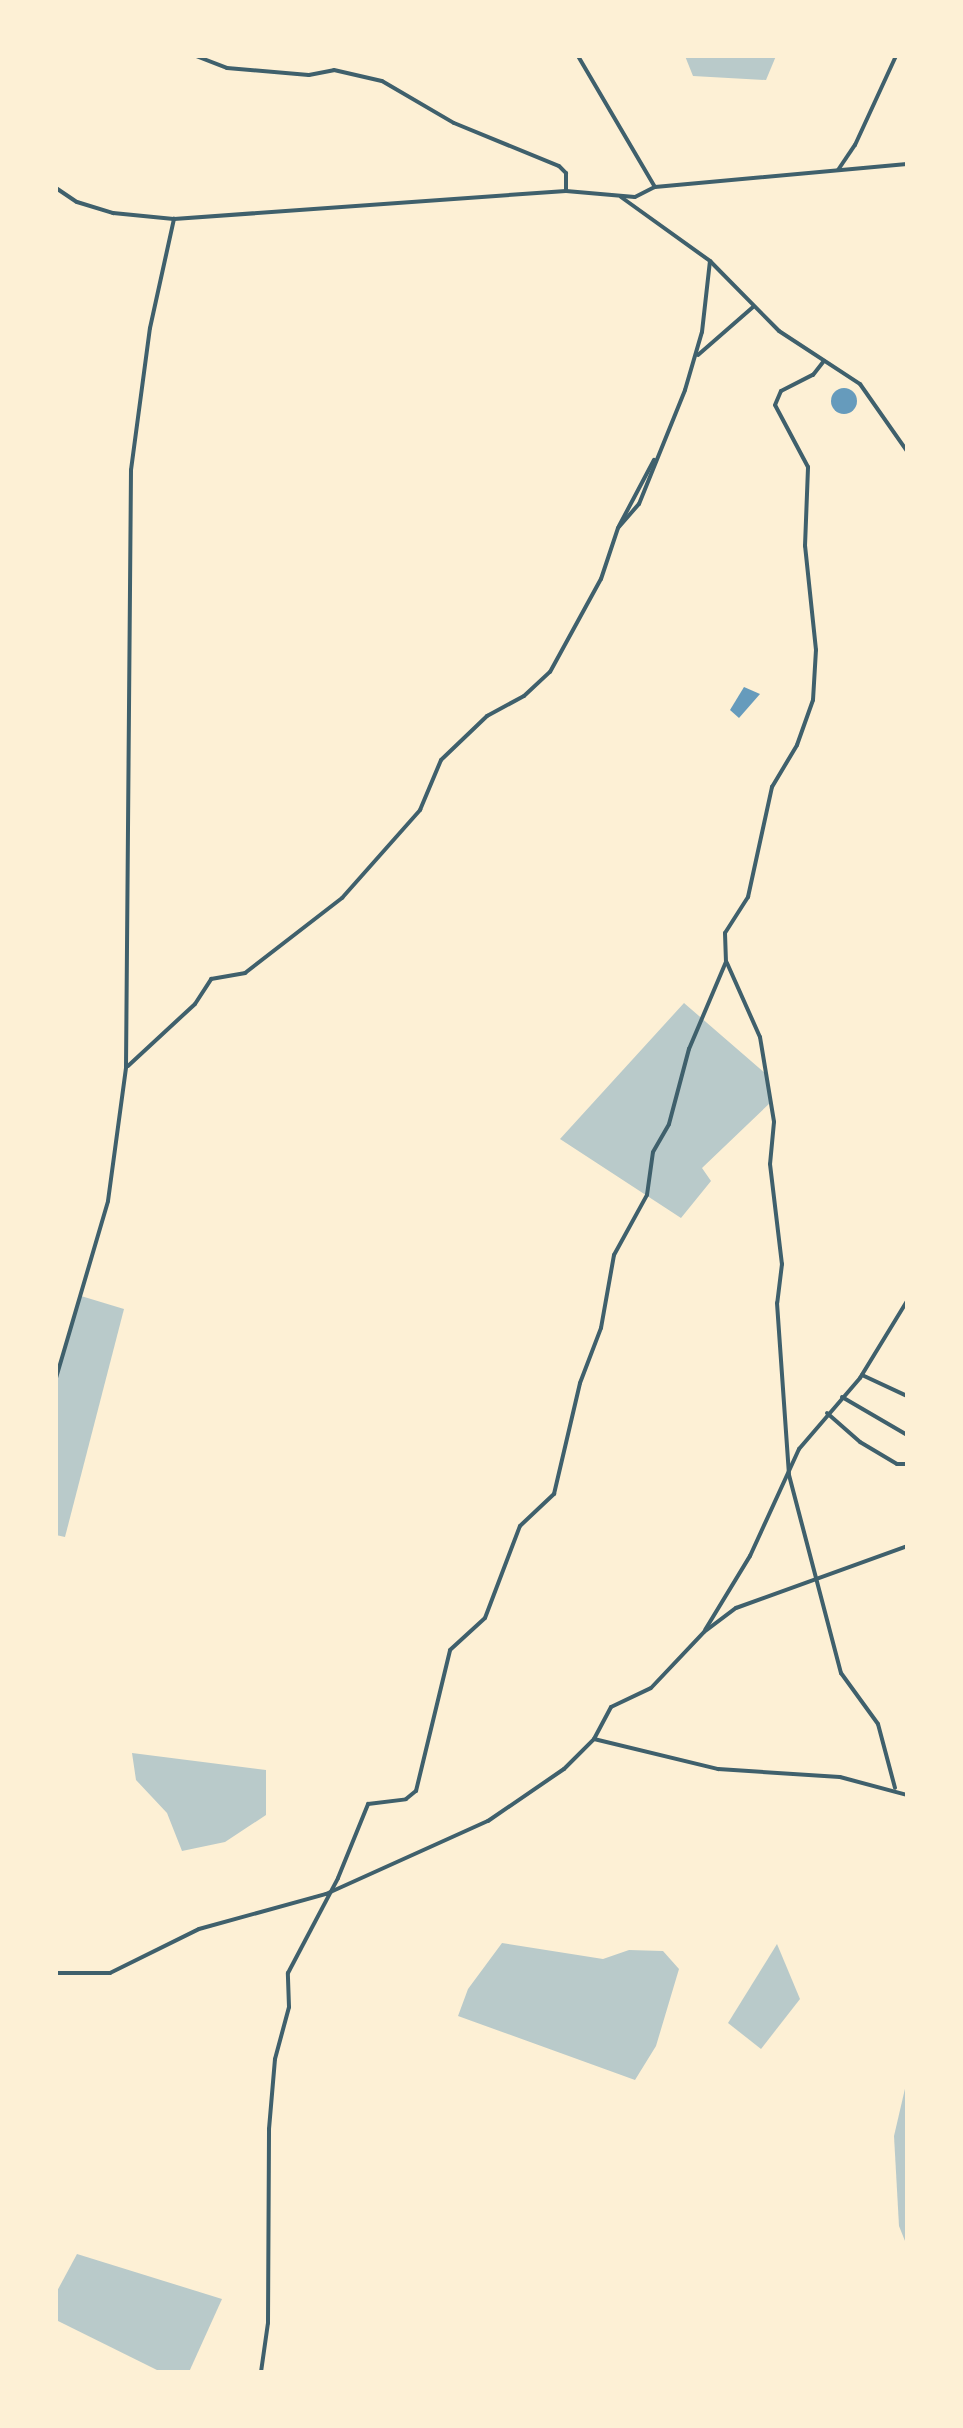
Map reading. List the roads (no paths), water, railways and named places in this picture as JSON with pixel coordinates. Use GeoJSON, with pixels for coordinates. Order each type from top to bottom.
{"type":"FeatureCollection","features":[{"type":"Feature","properties":{"kind":"street"},"geometry":{"type":"LineString","coordinates":[[196,56],[227,68],[309,75],[334,70],[382,81],[454,123],[559,166],[566,173],[566,191]]}},
{"type":"Feature","properties":{"kind":"street"},"geometry":{"type":"LineString","coordinates":[[578,56],[655,187]]}},
{"type":"Feature","properties":{"kind":"street"},"geometry":{"type":"LineString","coordinates":[[838,170],[855,145],[896,56]]}},
{"type":"Feature","properties":{"kind":"street"},"geometry":{"type":"LineString","coordinates":[[56,188],[77,202],[113,213],[174,219],[566,191],[621,197],[655,187],[907,164]]}},
{"type":"Feature","properties":{"kind":"street"},"geometry":{"type":"LineString","coordinates":[[621,197],[710,261],[753,307],[860,384],[907,451]]}},
{"type":"Feature","properties":{"kind":"street"},"geometry":{"type":"LineString","coordinates":[[56,1378],[108,1201],[126,1067],[131,470],[150,328],[174,219]]}},
{"type":"Feature","properties":{"kind":"street"},"geometry":{"type":"LineString","coordinates":[[618,528],[639,504],[696,357],[710,261]]}},
{"type":"Feature","properties":{"kind":"street"},"geometry":{"type":"LineString","coordinates":[[696,357],[753,307]]}},
{"type":"Feature","properties":{"kind":"street"},"geometry":{"type":"LineString","coordinates":[[824,361],[813,375],[781,391],[775,405],[808,467],[805,546],[816,650],[813,700],[797,745],[772,787],[748,897],[725,933],[726,962],[760,1037],[774,1122],[770,1164],[782,1264],[777,1303],[789,1475],[845,1684],[878,1724],[895,1788]]}},
{"type":"Feature","properties":{"kind":"street"},"geometry":{"type":"LineString","coordinates":[[126,1067],[195,1004],[211,979],[245,973],[342,898],[420,810],[441,760],[487,716],[524,696],[550,672],[601,579],[618,528],[654,459]]}},
{"type":"Feature","properties":{"kind":"street"},"geometry":{"type":"LineString","coordinates":[[261,2372],[268,2323],[275,2059],[289,2007],[288,1973],[368,1804],[406,1799],[416,1791],[450,1650],[485,1618],[520,1526],[554,1494],[580,1383],[601,1328],[614,1255],[641,1212],[653,1152],[669,1124],[689,1049],[726,962]]}},
{"type":"Feature","properties":{"kind":"street"},"geometry":{"type":"LineString","coordinates":[[56,1973],[110,1973],[199,1929],[326,1894],[502,1814],[564,1769],[594,1739],[611,1707],[659,1682],[704,1632],[750,1556],[799,1449],[862,1375],[907,1301]]}},
{"type":"Feature","properties":{"kind":"street"},"geometry":{"type":"LineString","coordinates":[[862,1375],[907,1396]]}},
{"type":"Feature","properties":{"kind":"street"},"geometry":{"type":"LineString","coordinates":[[842,1397],[907,1435]]}},
{"type":"Feature","properties":{"kind":"street"},"geometry":{"type":"LineString","coordinates":[[827,1413],[860,1442],[897,1464],[907,1464]]}},
{"type":"Feature","properties":{"kind":"street"},"geometry":{"type":"LineString","coordinates":[[704,1632],[736,1608],[907,1546]]}},
{"type":"Feature","properties":{"kind":"street"},"geometry":{"type":"LineString","coordinates":[[594,1739],[718,1769],[784,1769],[895,1788],[907,1795]]}},
{"type":"Feature","properties":{"kind":"water"},"geometry":{"type":"Polygon","coordinates":[[[844,388],[853,392],[857,401],[853,410],[844,414],[835,410],[831,401],[835,392],[844,388]]]}},
{"type":"Feature","properties":{"kind":"water"},"geometry":{"type":"Polygon","coordinates":[[[744,687],[760,694],[739,718],[730,710],[744,687]]]}}]}
